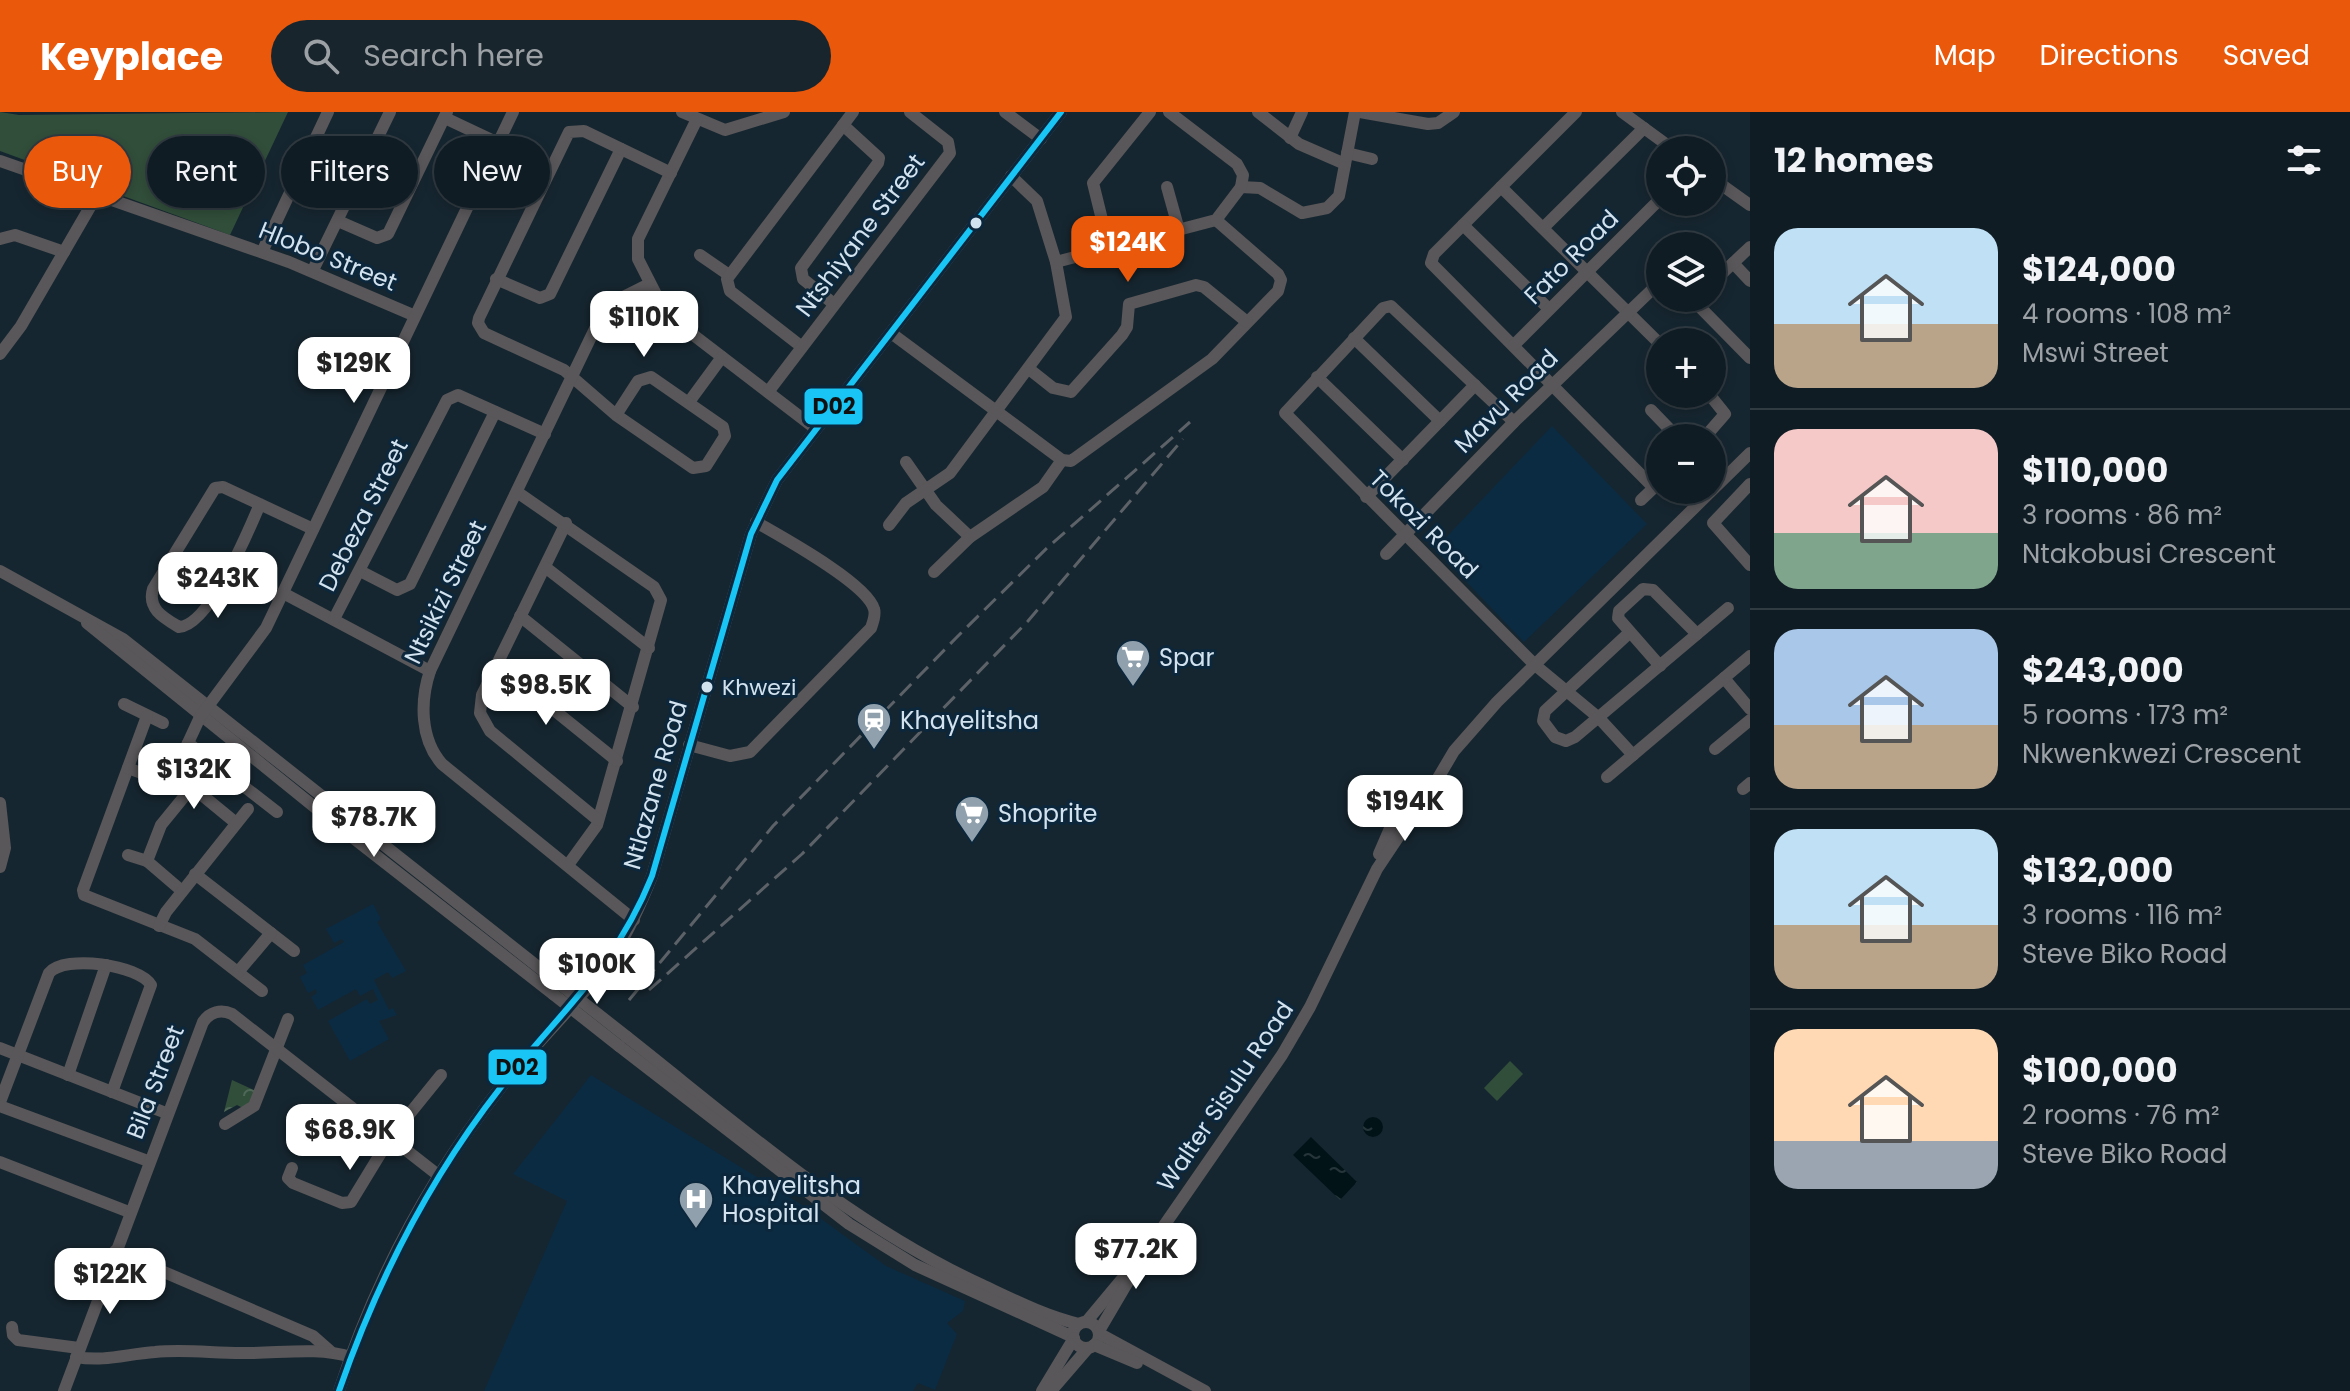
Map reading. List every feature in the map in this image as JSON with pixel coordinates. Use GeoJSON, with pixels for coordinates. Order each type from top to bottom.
{"type":"FeatureCollection","features":[{"type":"Feature","properties":{"kind":"street"},"geometry":{"type":"LineString","coordinates":[[262,252],[328,112]]}},
{"type":"Feature","properties":{"kind":"street"},"geometry":{"type":"LineString","coordinates":[[313,270],[390,112]]}},
{"type":"Feature","properties":{"kind":"street"},"geometry":{"type":"LineString","coordinates":[[501,136],[513,112]]}},
{"type":"Feature","properties":{"kind":"street"},"geometry":{"type":"LineString","coordinates":[[682,112],[725,130],[784,112]]}},
{"type":"Feature","properties":{"kind":"street"},"geometry":{"type":"LineString","coordinates":[[802,347],[730,291],[729,275],[853,112]]}},
{"type":"Feature","properties":{"kind":"street","name":"Ntshiyane Street"},"geometry":{"type":"LineString","coordinates":[[768,392],[950,153],[948,142],[910,112]]}},
{"type":"Feature","properties":{"kind":"street"},"geometry":{"type":"LineString","coordinates":[[1005,112],[1041,139]]}},
{"type":"Feature","properties":{"kind":"street","name":"Ntlazane Road"},"geometry":{"type":"LineString","coordinates":[[339,1391],[395,1253],[438,1175],[502,1085],[608,962],[634,920],[652,876],[756,522],[777,480],[1061,112]]}},
{"type":"Feature","properties":{"kind":"street"},"geometry":{"type":"LineString","coordinates":[[1109,248],[1093,183],[1150,112]]}},
{"type":"Feature","properties":{"kind":"street"},"geometry":{"type":"LineString","coordinates":[[1056,262],[1216,220],[1241,187],[1243,175],[1237,164],[1169,112]]}},
{"type":"Feature","properties":{"kind":"street"},"geometry":{"type":"LineString","coordinates":[[1258,112],[1290,138],[1346,158],[1372,159]]}},
{"type":"Feature","properties":{"kind":"street"},"geometry":{"type":"LineString","coordinates":[[1290,138],[1302,112]]}},
{"type":"Feature","properties":{"kind":"street"},"geometry":{"type":"LineString","coordinates":[[1241,187],[1260,188],[1290,209],[1312,212],[1337,200],[1357,112],[1408,116],[1438,123],[1454,112]]}},
{"type":"Feature","properties":{"kind":"street"},"geometry":{"type":"LineString","coordinates":[[1576,112],[1434,254],[1431,263],[1646,474]]}},
{"type":"Feature","properties":{"kind":"street"},"geometry":{"type":"LineString","coordinates":[[1622,112],[1655,136]]}},
{"type":"Feature","properties":{"kind":"street"},"geometry":{"type":"LineString","coordinates":[[338,221],[377,238],[388,234],[446,115],[485,136]]}},
{"type":"Feature","properties":{"kind":"street"},"geometry":{"type":"LineString","coordinates":[[697,119],[637,243],[638,259],[666,314],[816,429]]}},
{"type":"Feature","properties":{"kind":"street"},"geometry":{"type":"LineString","coordinates":[[834,304],[803,279],[801,268],[879,158],[843,125]]}},
{"type":"Feature","properties":{"kind":"street"},"geometry":{"type":"LineString","coordinates":[[1543,228],[1644,128]]}},
{"type":"Feature","properties":{"kind":"street"},"geometry":{"type":"LineString","coordinates":[[616,415],[638,381],[655,378],[725,431],[723,444],[699,469],[616,415],[573,377],[480,329],[479,318],[564,136],[579,130],[671,173]]}},
{"type":"Feature","properties":{"kind":"street"},"geometry":{"type":"LineString","coordinates":[[496,279],[540,298],[550,294],[621,149]]}},
{"type":"Feature","properties":{"kind":"street","name":"Hlobo Street"},"geometry":{"type":"LineString","coordinates":[[0,161],[24,169]]}},
{"type":"Feature","properties":{"kind":"street"},"geometry":{"type":"LineString","coordinates":[[889,525],[906,503],[950,473],[1066,317],[1056,262],[1037,201],[1011,176]]}},
{"type":"Feature","properties":{"kind":"street"},"geometry":{"type":"LineString","coordinates":[[1167,187],[1179,230]]}},
{"type":"Feature","properties":{"kind":"street"},"geometry":{"type":"LineString","coordinates":[[1501,187],[1646,330]]}},
{"type":"Feature","properties":{"kind":"street"},"geometry":{"type":"LineString","coordinates":[[1726,188],[1750,205]]}},
{"type":"Feature","properties":{"kind":"street","name":"Hlobo Street"},"geometry":{"type":"LineString","coordinates":[[131,207],[313,270],[413,315]]}},
{"type":"Feature","properties":{"kind":"street"},"geometry":{"type":"LineString","coordinates":[[0,354],[11,342],[89,208]]}},
{"type":"Feature","properties":{"kind":"street"},"geometry":{"type":"LineString","coordinates":[[128,768],[158,779],[174,772],[204,712],[254,648],[466,208]]}},
{"type":"Feature","properties":{"kind":"street","name":"Fato Road"},"geometry":{"type":"LineString","coordinates":[[1514,345],[1646,213]]}},
{"type":"Feature","properties":{"kind":"street"},"geometry":{"type":"LineString","coordinates":[[891,333],[1062,460],[1071,461],[1212,359],[1278,291],[1281,280],[1216,220]]}},
{"type":"Feature","properties":{"kind":"street"},"geometry":{"type":"LineString","coordinates":[[1463,225],[1549,309]]}},
{"type":"Feature","properties":{"kind":"street"},"geometry":{"type":"LineString","coordinates":[[0,239],[15,235],[64,252]]}},
{"type":"Feature","properties":{"kind":"street"},"geometry":{"type":"LineString","coordinates":[[1726,270],[1750,247]]}},
{"type":"Feature","properties":{"kind":"street"},"geometry":{"type":"LineString","coordinates":[[700,255],[729,275]]}},
{"type":"Feature","properties":{"kind":"street"},"geometry":{"type":"LineString","coordinates":[[1733,263],[1750,281]]}},
{"type":"Feature","properties":{"kind":"street","name":"Ntsikizi Street"},"geometry":{"type":"LineString","coordinates":[[634,920],[435,757],[422,703],[430,671],[603,312],[615,301],[649,284]]}},
{"type":"Feature","properties":{"kind":"street"},"geometry":{"type":"LineString","coordinates":[[1029,369],[1053,388],[1071,392],[1122,335],[1127,327],[1129,304],[1196,285],[1204,287],[1247,322]]}},
{"type":"Feature","properties":{"kind":"street","name":"Mavu Road"},"geometry":{"type":"LineString","coordinates":[[1386,554],[1514,422],[1646,296]]}},
{"type":"Feature","properties":{"kind":"street"},"geometry":{"type":"LineString","coordinates":[[1403,460],[1317,377],[1383,308],[1391,306],[1514,422]]}},
{"type":"Feature","properties":{"kind":"street"},"geometry":{"type":"LineString","coordinates":[[1706,312],[1750,358]]}},
{"type":"Feature","properties":{"kind":"street"},"geometry":{"type":"LineString","coordinates":[[1354,338],[1440,421]]}},
{"type":"Feature","properties":{"kind":"street"},"geometry":{"type":"LineString","coordinates":[[689,402],[722,357]]}},
{"type":"Feature","properties":{"kind":"street","name":"Tokozi Road"},"geometry":{"type":"LineString","coordinates":[[1317,377],[1285,413],[1535,665],[1599,718],[1633,755]]}},
{"type":"Feature","properties":{"kind":"street"},"geometry":{"type":"LineString","coordinates":[[1366,497],[1475,385]]}},
{"type":"Feature","properties":{"kind":"street","name":"Debeza Street"},"geometry":{"type":"LineString","coordinates":[[334,619],[447,400],[458,395],[545,434]]}},
{"type":"Feature","properties":{"kind":"street"},"geometry":{"type":"LineString","coordinates":[[1716,424],[1725,414],[1720,408]]}},
{"type":"Feature","properties":{"kind":"street"},"geometry":{"type":"LineString","coordinates":[[1651,410],[1664,424]]}},
{"type":"Feature","properties":{"kind":"street"},"geometry":{"type":"LineString","coordinates":[[360,571],[397,590],[410,584],[495,412]]}},
{"type":"Feature","properties":{"kind":"street"},"geometry":{"type":"LineString","coordinates":[[1423,790],[1407,786],[1398,793],[1398,810],[1411,818],[1425,812],[1423,790],[1454,751],[1535,665],[1750,453]]}},
{"type":"Feature","properties":{"kind":"street"},"geometry":{"type":"LineString","coordinates":[[934,572],[970,537],[1043,487],[1062,460]]}},
{"type":"Feature","properties":{"kind":"street"},"geometry":{"type":"LineString","coordinates":[[906,462],[924,490],[970,537]]}},
{"type":"Feature","properties":{"kind":"street"},"geometry":{"type":"LineString","coordinates":[[260,504],[233,564],[195,622],[179,627],[156,610],[151,601],[153,589],[210,492],[223,487],[260,504],[313,529]]}},
{"type":"Feature","properties":{"kind":"street"},"geometry":{"type":"LineString","coordinates":[[1748,490],[1713,523],[1750,565]]}},
{"type":"Feature","properties":{"kind":"street"},"geometry":{"type":"LineString","coordinates":[[517,492],[566,523],[658,592],[661,602],[598,820],[568,865]]}},
{"type":"Feature","properties":{"kind":"street"},"geometry":{"type":"LineString","coordinates":[[1641,500],[1646,495]]}},
{"type":"Feature","properties":{"kind":"street"},"geometry":{"type":"LineString","coordinates":[[689,745],[730,756],[750,752],[871,628],[875,616],[870,601],[820,559],[756,522]]}},
{"type":"Feature","properties":{"kind":"street"},"geometry":{"type":"LineString","coordinates":[[566,523],[479,704],[485,725],[598,820]]}},
{"type":"Feature","properties":{"kind":"street"},"geometry":{"type":"LineString","coordinates":[[545,567],[649,648]]}},
{"type":"Feature","properties":{"kind":"street"},"geometry":{"type":"LineString","coordinates":[[0,571],[123,639],[204,712],[557,989],[849,1224],[915,1265],[1074,1337],[1078,1344],[1095,1340]]}},
{"type":"Feature","properties":{"kind":"street"},"geometry":{"type":"LineString","coordinates":[[1660,666],[1620,625],[1619,611],[1648,588],[1697,634]]}},
{"type":"Feature","properties":{"kind":"street"},"geometry":{"type":"LineString","coordinates":[[283,593],[430,671]]}},
{"type":"Feature","properties":{"kind":"street"},"geometry":{"type":"LineString","coordinates":[[1628,634],[1564,692],[1542,717],[1555,737],[1570,740],[1728,608]]}},
{"type":"Feature","properties":{"kind":"street"},"geometry":{"type":"LineString","coordinates":[[520,616],[633,707]]}},
{"type":"Feature","properties":{"kind":"street"},"geometry":{"type":"LineString","coordinates":[[1607,777],[1750,656]]}},
{"type":"Feature","properties":{"kind":"street"},"geometry":{"type":"LineString","coordinates":[[497,664],[617,761]]}},
{"type":"Feature","properties":{"kind":"street"},"geometry":{"type":"LineString","coordinates":[[1724,678],[1750,709]]}},
{"type":"Feature","properties":{"kind":"street"},"geometry":{"type":"LineString","coordinates":[[124,704],[163,723]]}},
{"type":"Feature","properties":{"kind":"street"},"geometry":{"type":"LineString","coordinates":[[147,716],[83,890],[89,900],[195,939],[262,991]]}},
{"type":"Feature","properties":{"kind":"street"},"geometry":{"type":"LineString","coordinates":[[1715,749],[1750,720]]}},
{"type":"Feature","properties":{"kind":"street"},"geometry":{"type":"LineString","coordinates":[[188,743],[277,812]]}},
{"type":"Feature","properties":{"kind":"street"},"geometry":{"type":"LineString","coordinates":[[174,772],[236,823]]}},
{"type":"Feature","properties":{"kind":"street"},"geometry":{"type":"LineString","coordinates":[[147,861],[161,825],[192,787]]}},
{"type":"Feature","properties":{"kind":"street"},"geometry":{"type":"LineString","coordinates":[[0,803],[5,852],[0,867]]}},
{"type":"Feature","properties":{"kind":"street"},"geometry":{"type":"LineString","coordinates":[[159,926],[182,891],[248,809]]}},
{"type":"Feature","properties":{"kind":"street","name":"Walter Sisulu Road"},"geometry":{"type":"LineString","coordinates":[[1377,869],[1378,856],[1398,810]]}},
{"type":"Feature","properties":{"kind":"street","name":"Walter Sisulu Road"},"geometry":{"type":"LineString","coordinates":[[1051,1391],[1095,1340],[1143,1256],[1261,1089],[1297,1031],[1377,869],[1411,818]]}},
{"type":"Feature","properties":{"kind":"street"},"geometry":{"type":"LineString","coordinates":[[128,855],[147,861],[182,891]]}},
{"type":"Feature","properties":{"kind":"street"},"geometry":{"type":"LineString","coordinates":[[195,874],[294,951]]}},
{"type":"Feature","properties":{"kind":"street"},"geometry":{"type":"LineString","coordinates":[[238,972],[271,933]]}},
{"type":"Feature","properties":{"kind":"street"},"geometry":{"type":"LineString","coordinates":[[112,1092],[151,988],[145,978],[106,965],[63,964],[52,969],[0,1104],[148,1161]]}},
{"type":"Feature","properties":{"kind":"street"},"geometry":{"type":"LineString","coordinates":[[68,1075],[106,965]]}},
{"type":"Feature","properties":{"kind":"street","name":"Bila Street"},"geometry":{"type":"LineString","coordinates":[[64,1391],[166,1113],[203,1022],[211,1014],[222,1011],[232,1014],[438,1175]]}},
{"type":"Feature","properties":{"kind":"street"},"geometry":{"type":"LineString","coordinates":[[225,1124],[254,1106],[288,1019]]}},
{"type":"Feature","properties":{"kind":"street"},"geometry":{"type":"LineString","coordinates":[[623,1042],[879,1232],[932,1262],[1017,1302],[1083,1322],[1095,1340],[1205,1391]]}},
{"type":"Feature","properties":{"kind":"street"},"geometry":{"type":"LineString","coordinates":[[0,1048],[166,1113]]}},
{"type":"Feature","properties":{"kind":"street"},"geometry":{"type":"LineString","coordinates":[[292,1168],[288,1178],[291,1182],[349,1203],[355,1199],[390,1138],[441,1075]]}},
{"type":"Feature","properties":{"kind":"street"},"geometry":{"type":"LineString","coordinates":[[0,1162],[129,1212]]}},
{"type":"Feature","properties":{"kind":"street"},"geometry":{"type":"LineString","coordinates":[[115,1251],[313,1336],[330,1351]]}},
{"type":"Feature","properties":{"kind":"street","name":"Walter Sisulu Road"},"geometry":{"type":"LineString","coordinates":[[1074,1337],[1083,1322],[1143,1256]]}},
{"type":"Feature","properties":{"kind":"street"},"geometry":{"type":"LineString","coordinates":[[12,1327],[13,1335],[18,1340],[78,1352],[98,1361],[185,1350],[330,1351],[351,1357]]}},
{"type":"Feature","properties":{"kind":"street"},"geometry":{"type":"LineString","coordinates":[[1042,1391],[1074,1337]]}},
{"type":"Feature","properties":{"kind":"shaded area"},"geometry":{"type":"Polygon","coordinates":[[[1552,426],[1647,524],[1524,642],[1435,549],[1552,426]]]}},
{"type":"Feature","properties":{"kind":"shaded area"},"geometry":{"type":"Polygon","coordinates":[[[373,904],[381,919],[377,922],[406,971],[392,978],[388,972],[374,980],[389,1010],[393,1008],[397,1015],[379,1021],[389,1039],[350,1061],[328,1021],[367,999],[370,1004],[378,1000],[373,989],[360,996],[356,989],[318,1010],[311,997],[317,993],[316,989],[308,993],[300,977],[307,973],[303,965],[344,942],[342,939],[334,943],[326,929],[373,904]]]}},
{"type":"Feature","properties":{"kind":"shaded area","name":"Khayelitsha Hospital"},"geometry":{"type":"Polygon","coordinates":[[[591,1075],[802,1205],[886,1266],[965,1301],[963,1311],[947,1323],[957,1334],[935,1390],[918,1383],[913,1391],[484,1391],[567,1201],[513,1174],[591,1075]]]}},
{"type":"Feature","properties":{"kind":"green space"},"geometry":{"type":"Polygon","coordinates":[[[0,112],[19,115],[288,112],[265,161],[265,136],[147,136],[147,205],[131,199],[131,136],[24,136],[24,160],[0,151],[0,112]]]}},
{"type":"Feature","properties":{"kind":"green space"},"geometry":{"type":"Polygon","coordinates":[[[156,208],[243,208],[230,235],[156,208]]]}},
{"type":"Feature","properties":{"kind":"green space"},"geometry":{"type":"Polygon","coordinates":[[[1510,1061],[1523,1074],[1497,1101],[1484,1088],[1510,1061]]]}},
{"type":"Feature","properties":{"kind":"green space"},"geometry":{"type":"Polygon","coordinates":[[[232,1080],[256,1091],[251,1106],[245,1109],[237,1105],[224,1112],[232,1080]]]}},
{"type":"Feature","properties":{"kind":"water"},"geometry":{"type":"Polygon","coordinates":[[[1373,1117],[1380,1120],[1383,1127],[1380,1134],[1373,1137],[1366,1134],[1363,1127],[1366,1120],[1373,1117]]]}},
{"type":"Feature","properties":{"kind":"water"},"geometry":{"type":"Polygon","coordinates":[[[1311,1137],[1357,1182],[1340,1200],[1293,1155],[1311,1137]]]}},
{"type":"Feature","properties":{"kind":"railway"},"geometry":{"type":"LineString","coordinates":[[629,1000],[773,826],[1047,548],[1190,422]]}},
{"type":"Feature","properties":{"kind":"railway"},"geometry":{"type":"LineString","coordinates":[[649,990],[802,854],[1028,621],[1183,439]]}},
{"type":"Feature","properties":{"kind":"transit line","name":"D02"},"geometry":{"type":"LineString","coordinates":[[339,1391],[370,1310],[428,1195],[475,1122],[603,964],[637,909],[652,876],[751,534],[777,480],[1061,112]]}},
{"type":"Feature","properties":{"kind":"place","name":"Khwezi"},"geometry":{"type":"Point","coordinates":[707,687]}},
{"type":"Feature","properties":{"kind":"place","name":"Spar"},"geometry":{"type":"Point","coordinates":[1133,688]}},
{"type":"Feature","properties":{"kind":"place","name":"Khayelitsha"},"geometry":{"type":"Point","coordinates":[874,751]}},
{"type":"Feature","properties":{"kind":"place","name":"Shoprite"},"geometry":{"type":"Point","coordinates":[972,844]}},
{"type":"Feature","properties":{"kind":"place","name":"Khayelitsha Hospital"},"geometry":{"type":"Point","coordinates":[696,1230]}}]}
